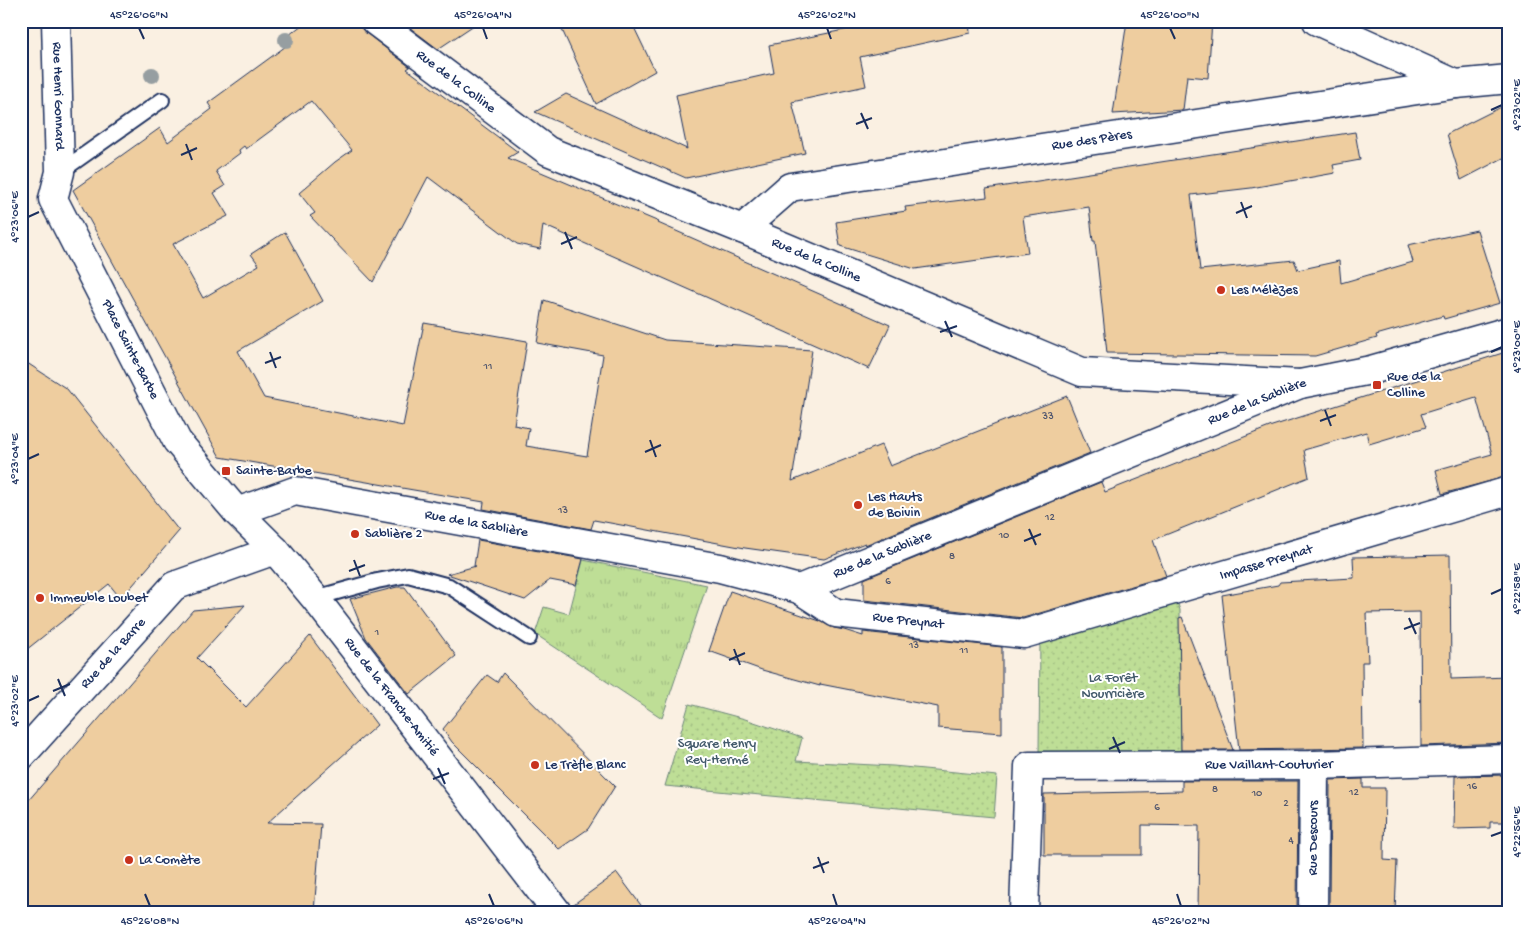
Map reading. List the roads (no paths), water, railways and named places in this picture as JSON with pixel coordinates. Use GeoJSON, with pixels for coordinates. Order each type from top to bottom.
{"type":"FeatureCollection","features":[{"type":"Feature","properties":{"kind":"street","name":"Rue Henri Gonnard"},"geometry":{"type":"LineString","coordinates":[[56,21],[60,172]]}},
{"type":"Feature","properties":{"kind":"street","name":"Rue de la Colline"},"geometry":{"type":"LineString","coordinates":[[375,21],[548,151],[742,229],[1082,372],[1300,384]]}},
{"type":"Feature","properties":{"kind":"street","name":"Rue des Pères"},"geometry":{"type":"LineString","coordinates":[[1317,21],[1456,84]]}},
{"type":"Feature","properties":{"kind":"street","name":"Rue des Pères"},"geometry":{"type":"LineString","coordinates":[[742,229],[790,187],[1456,84],[1509,79]]}},
{"type":"Feature","properties":{"kind":"street","name":"Place Sainte-Barbe"},"geometry":{"type":"LineString","coordinates":[[60,172],[53,199],[177,441],[237,512]]}},
{"type":"Feature","properties":{"kind":"street","name":"Rue de la Sablière"},"geometry":{"type":"LineString","coordinates":[[237,512],[295,491],[720,568],[799,589],[1300,384],[1371,370],[1509,331]]}},
{"type":"Feature","properties":{"kind":"street","name":"Impasse Preynat"},"geometry":{"type":"LineString","coordinates":[[1024,634],[1509,491]]}},
{"type":"Feature","properties":{"kind":"street","name":"Rue de la Franche-Amitié"},"geometry":{"type":"LineString","coordinates":[[237,512],[275,550],[315,598],[557,912]]}},
{"type":"Feature","properties":{"kind":"street","name":"Rue de la Barre"},"geometry":{"type":"LineString","coordinates":[[21,756],[174,586],[275,550]]}},
{"type":"Feature","properties":{"kind":"street","name":"Rue Preynat"},"geometry":{"type":"LineString","coordinates":[[799,589],[836,613],[1024,634]]}},
{"type":"Feature","properties":{"kind":"street","name":"Rue Vaillant-Couturier"},"geometry":{"type":"LineString","coordinates":[[1024,912],[1028,766],[1314,764],[1509,759]]}},
{"type":"Feature","properties":{"kind":"street","name":"Rue Descours"},"geometry":{"type":"LineString","coordinates":[[1313,912],[1314,764]]}},
{"type":"Feature","properties":{"kind":"lane"},"geometry":{"type":"LineString","coordinates":[[60,172],[162,100]]}},
{"type":"Feature","properties":{"kind":"lane"},"geometry":{"type":"LineString","coordinates":[[315,598],[376,581],[408,575],[449,586],[529,638]]}},
{"type":"Feature","properties":{"kind":"place","name":"Les Mélèzes"},"geometry":{"type":"Point","coordinates":[1221,290]}},
{"type":"Feature","properties":{"kind":"place","name":"Rue de la Colline"},"geometry":{"type":"Point","coordinates":[1377,385]}},
{"type":"Feature","properties":{"kind":"place","name":"Sainte-Barbe"},"geometry":{"type":"Point","coordinates":[226,471]}},
{"type":"Feature","properties":{"kind":"place","name":"Les Hauts de Boivin"},"geometry":{"type":"Point","coordinates":[858,505]}},
{"type":"Feature","properties":{"kind":"place","name":"Sablière 2"},"geometry":{"type":"Point","coordinates":[355,534]}},
{"type":"Feature","properties":{"kind":"place","name":"Immeuble Loubet"},"geometry":{"type":"Point","coordinates":[40,598]}},
{"type":"Feature","properties":{"kind":"place","name":"Le Trèfle Blanc"},"geometry":{"type":"Point","coordinates":[535,765]}},
{"type":"Feature","properties":{"kind":"place","name":"La Comète"},"geometry":{"type":"Point","coordinates":[129,860]}},
{"type":"Feature","properties":{"kind":"park label","name":"La Forêt Nourricière"},"geometry":{"type":"Point","coordinates":[1113,686]}},
{"type":"Feature","properties":{"kind":"park label","name":"Square Henry Rey-Hermé"},"geometry":{"type":"Point","coordinates":[717,752]}}]}
